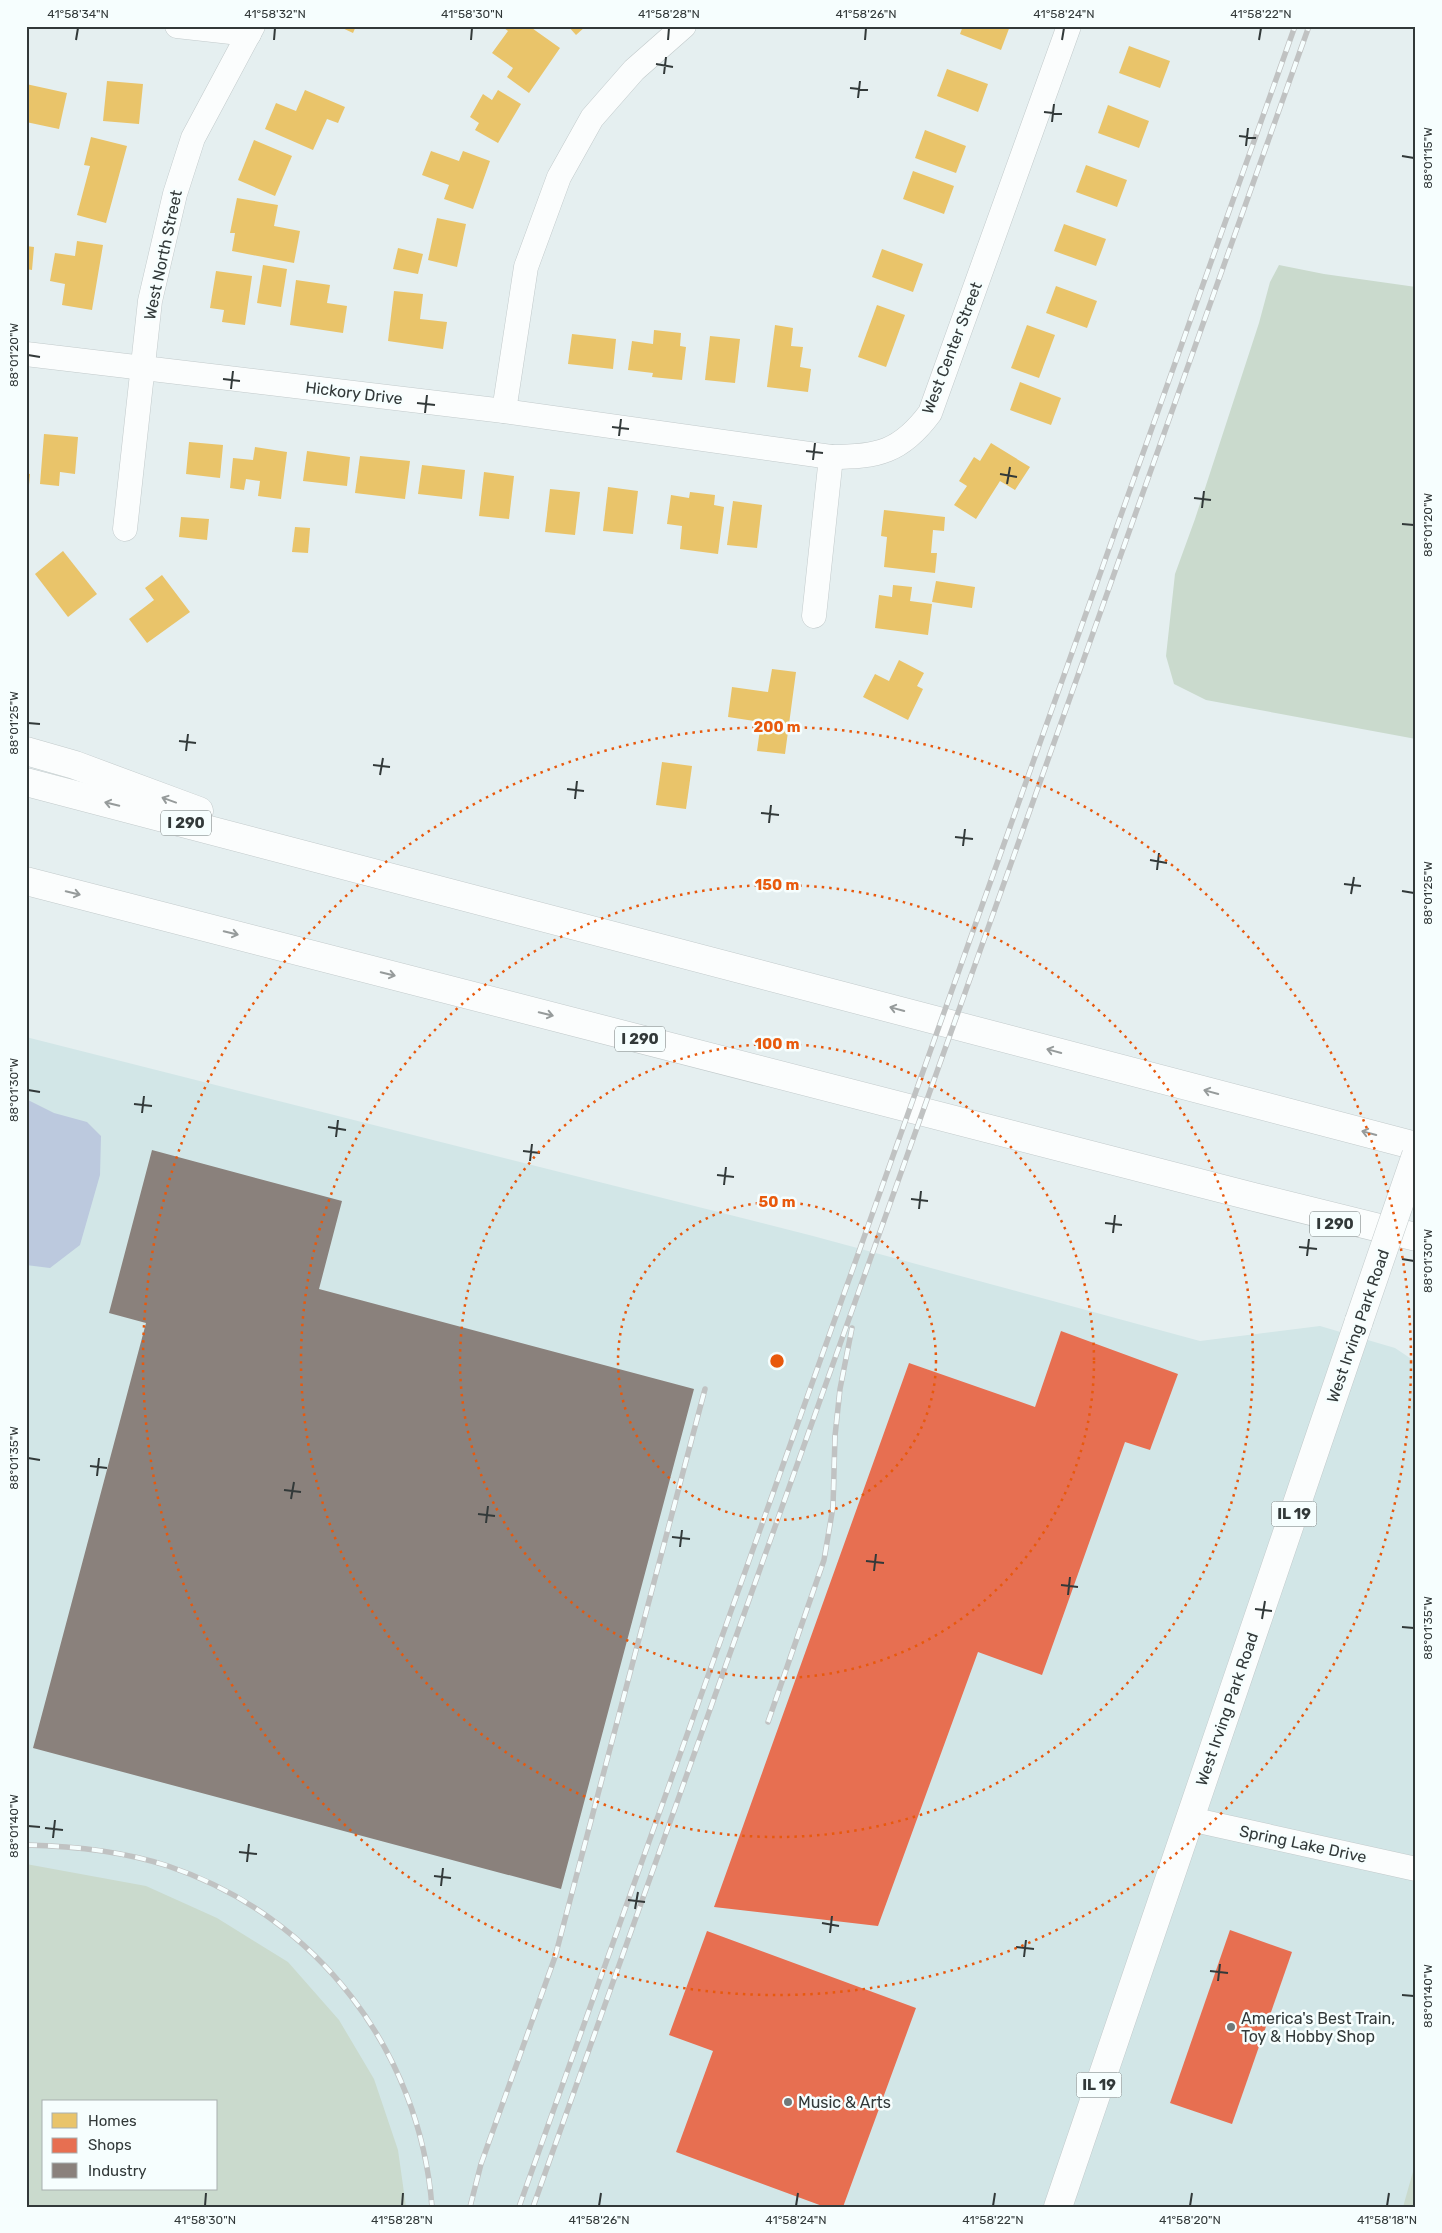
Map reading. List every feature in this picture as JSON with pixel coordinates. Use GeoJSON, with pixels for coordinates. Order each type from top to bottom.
{"type":"FeatureCollection","features":[{"type":"Feature","properties":{"kind":"main road"},"geometry":{"type":"LineString","coordinates":[[26,751],[75,765],[346,865]]}},
{"type":"Feature","properties":{"kind":"main road","name":"I 290"},"geometry":{"type":"LineString","coordinates":[[26,782],[1416,1146]]}},
{"type":"Feature","properties":{"kind":"main road","name":"I 290"},"geometry":{"type":"LineString","coordinates":[[26,881],[1254,1197],[1416,1251]]}},
{"type":"Feature","properties":{"kind":"main road","name":"West Irving Park Road"},"geometry":{"type":"LineString","coordinates":[[1058,2207],[1416,1155]]}},
{"type":"Feature","properties":{"kind":"main road"},"geometry":{"type":"LineString","coordinates":[[1254,1197],[1416,1237]]}},
{"type":"Feature","properties":{"kind":"street"},"geometry":{"type":"LineString","coordinates":[[177,26],[251,30]]}},
{"type":"Feature","properties":{"kind":"street"},"geometry":{"type":"LineString","coordinates":[[504,411],[526,267],[559,177],[592,118],[634,70],[684,26]]}},
{"type":"Feature","properties":{"kind":"street","name":"West Center Street"},"geometry":{"type":"LineString","coordinates":[[831,457],[854,457],[875,454],[894,447],[912,435],[930,412],[1069,26]]}},
{"type":"Feature","properties":{"kind":"street","name":"West North Street"},"geometry":{"type":"LineString","coordinates":[[125,529],[150,301],[175,194],[193,138],[251,30]]}},
{"type":"Feature","properties":{"kind":"street","name":"Hickory Drive"},"geometry":{"type":"LineString","coordinates":[[26,354],[504,411],[831,457]]}},
{"type":"Feature","properties":{"kind":"street"},"geometry":{"type":"LineString","coordinates":[[814,616],[831,457]]}},
{"type":"Feature","properties":{"kind":"street","name":"Spring Lake Drive"},"geometry":{"type":"LineString","coordinates":[[1190,1819],[1416,1869]]}},
{"type":"Feature","properties":{"kind":"shaded area"},"geometry":{"type":"Polygon","coordinates":[[[26,1037],[813,1236],[1200,1341],[1320,1326],[1395,1348],[1416,1362],[1416,2207],[26,2207],[26,1037]]]}},
{"type":"Feature","properties":{"kind":"green space"},"geometry":{"type":"Polygon","coordinates":[[[1279,265],[1324,274],[1416,287],[1416,739],[1206,700],[1174,684],[1166,656],[1175,574],[1195,519],[1259,323],[1270,282],[1279,265]]]}},
{"type":"Feature","properties":{"kind":"green space"},"geometry":{"type":"Polygon","coordinates":[[[26,1864],[146,1886],[217,1918],[288,1962],[339,2020],[374,2079],[398,2150],[406,2207],[26,2207],[26,1864]]]}},
{"type":"Feature","properties":{"kind":"green space"},"geometry":{"type":"Polygon","coordinates":[[[1416,2161],[1416,2207],[1403,2207],[1416,2161]]]}},
{"type":"Feature","properties":{"kind":"water"},"geometry":{"type":"Polygon","coordinates":[[[26,1099],[54,1113],[87,1122],[101,1136],[100,1175],[80,1245],[50,1268],[26,1265],[26,1099]]]}},
{"type":"Feature","properties":{"kind":"building: Homes"},"geometry":{"type":"Polygon","coordinates":[[[338,26],[356,26],[353,33],[338,26]]]}},
{"type":"Feature","properties":{"kind":"building: Homes"},"geometry":{"type":"Polygon","coordinates":[[[505,26],[529,26],[560,48],[529,93],[507,77],[513,68],[492,53],[508,31],[504,28],[505,26]]]}},
{"type":"Feature","properties":{"kind":"building: Homes"},"geometry":{"type":"Polygon","coordinates":[[[568,26],[586,26],[576,35],[568,26]]]}},
{"type":"Feature","properties":{"kind":"building: Homes"},"geometry":{"type":"Polygon","coordinates":[[[963,26],[1010,26],[1001,50],[960,34],[963,26]]]}},
{"type":"Feature","properties":{"kind":"building: Homes"},"geometry":{"type":"Polygon","coordinates":[[[1129,46],[1170,61],[1160,88],[1119,73],[1129,46]]]}},
{"type":"Feature","properties":{"kind":"building: Homes"},"geometry":{"type":"Polygon","coordinates":[[[947,69],[988,84],[978,112],[937,96],[947,69]]]}},
{"type":"Feature","properties":{"kind":"building: Homes"},"geometry":{"type":"Polygon","coordinates":[[[107,81],[143,84],[139,124],[103,121],[107,81]]]}},
{"type":"Feature","properties":{"kind":"building: Homes"},"geometry":{"type":"Polygon","coordinates":[[[26,84],[67,93],[59,129],[26,122],[26,84]]]}},
{"type":"Feature","properties":{"kind":"building: Homes"},"geometry":{"type":"Polygon","coordinates":[[[305,90],[345,107],[338,123],[327,119],[313,150],[265,129],[276,103],[296,111],[305,90]]]}},
{"type":"Feature","properties":{"kind":"building: Homes"},"geometry":{"type":"Polygon","coordinates":[[[498,90],[521,104],[498,143],[475,130],[479,123],[470,117],[483,94],[492,100],[498,90]]]}},
{"type":"Feature","properties":{"kind":"building: Homes"},"geometry":{"type":"Polygon","coordinates":[[[1108,105],[1149,121],[1139,148],[1098,133],[1108,105]]]}},
{"type":"Feature","properties":{"kind":"building: Homes"},"geometry":{"type":"Polygon","coordinates":[[[925,130],[966,146],[956,173],[915,158],[925,130]]]}},
{"type":"Feature","properties":{"kind":"building: Homes"},"geometry":{"type":"Polygon","coordinates":[[[91,137],[127,146],[106,223],[77,215],[90,166],[84,165],[91,137]]]}},
{"type":"Feature","properties":{"kind":"building: Homes"},"geometry":{"type":"Polygon","coordinates":[[[254,140],[292,156],[275,196],[238,180],[254,140]]]}},
{"type":"Feature","properties":{"kind":"building: Homes"},"geometry":{"type":"Polygon","coordinates":[[[431,151],[459,161],[463,151],[490,161],[473,209],[444,199],[449,185],[422,175],[431,151]]]}},
{"type":"Feature","properties":{"kind":"building: Homes"},"geometry":{"type":"Polygon","coordinates":[[[1086,165],[1127,180],[1117,207],[1076,192],[1086,165]]]}},
{"type":"Feature","properties":{"kind":"building: Homes"},"geometry":{"type":"Polygon","coordinates":[[[913,171],[954,186],[944,214],[903,199],[913,171]]]}},
{"type":"Feature","properties":{"kind":"building: Homes"},"geometry":{"type":"Polygon","coordinates":[[[237,198],[278,205],[274,226],[300,231],[294,263],[232,251],[235,233],[230,233],[237,198]]]}},
{"type":"Feature","properties":{"kind":"building: Homes"},"geometry":{"type":"Polygon","coordinates":[[[437,218],[466,224],[457,267],[428,260],[437,218]]]}},
{"type":"Feature","properties":{"kind":"building: Homes"},"geometry":{"type":"Polygon","coordinates":[[[1064,224],[1106,239],[1096,266],[1054,251],[1064,224]]]}},
{"type":"Feature","properties":{"kind":"building: Homes"},"geometry":{"type":"Polygon","coordinates":[[[77,241],[103,245],[92,310],[62,305],[65,284],[50,281],[55,253],[75,256],[77,241]]]}},
{"type":"Feature","properties":{"kind":"building: Homes"},"geometry":{"type":"Polygon","coordinates":[[[26,246],[34,247],[32,270],[26,269],[26,246]]]}},
{"type":"Feature","properties":{"kind":"building: Homes"},"geometry":{"type":"Polygon","coordinates":[[[398,248],[423,254],[418,274],[393,269],[398,248]]]}},
{"type":"Feature","properties":{"kind":"building: Homes"},"geometry":{"type":"Polygon","coordinates":[[[882,249],[923,264],[913,292],[872,277],[882,249]]]}},
{"type":"Feature","properties":{"kind":"building: Homes"},"geometry":{"type":"Polygon","coordinates":[[[263,265],[287,269],[281,307],[257,303],[263,265]]]}},
{"type":"Feature","properties":{"kind":"building: Homes"},"geometry":{"type":"Polygon","coordinates":[[[216,271],[252,276],[245,325],[222,322],[224,310],[210,308],[216,271]]]}},
{"type":"Feature","properties":{"kind":"building: Homes"},"geometry":{"type":"Polygon","coordinates":[[[296,280],[330,285],[327,303],[347,306],[343,333],[290,325],[296,280]]]}},
{"type":"Feature","properties":{"kind":"building: Homes"},"geometry":{"type":"Polygon","coordinates":[[[1056,286],[1097,301],[1087,328],[1046,313],[1056,286]]]}},
{"type":"Feature","properties":{"kind":"building: Homes"},"geometry":{"type":"Polygon","coordinates":[[[394,291],[423,294],[420,319],[447,322],[443,349],[388,341],[394,291]]]}},
{"type":"Feature","properties":{"kind":"building: Homes"},"geometry":{"type":"Polygon","coordinates":[[[877,305],[905,315],[886,367],[858,357],[877,305]]]}},
{"type":"Feature","properties":{"kind":"building: Homes"},"geometry":{"type":"Polygon","coordinates":[[[775,325],[793,328],[791,346],[803,347],[800,367],[811,369],[808,392],[767,387],[775,325]]]}},
{"type":"Feature","properties":{"kind":"building: Homes"},"geometry":{"type":"Polygon","coordinates":[[[1027,325],[1055,335],[1039,378],[1011,368],[1027,325]]]}},
{"type":"Feature","properties":{"kind":"building: Homes"},"geometry":{"type":"Polygon","coordinates":[[[654,330],[681,333],[680,346],[686,347],[682,380],[652,377],[653,373],[628,370],[632,341],[653,344],[654,330]]]}},
{"type":"Feature","properties":{"kind":"building: Homes"},"geometry":{"type":"Polygon","coordinates":[[[572,334],[616,339],[613,369],[568,364],[572,334]]]}},
{"type":"Feature","properties":{"kind":"building: Homes"},"geometry":{"type":"Polygon","coordinates":[[[710,336],[740,339],[735,383],[705,380],[710,336]]]}},
{"type":"Feature","properties":{"kind":"building: Homes"},"geometry":{"type":"Polygon","coordinates":[[[1020,382],[1061,398],[1051,425],[1010,410],[1020,382]]]}},
{"type":"Feature","properties":{"kind":"building: Homes"},"geometry":{"type":"Polygon","coordinates":[[[44,434],[78,437],[75,474],[60,472],[59,486],[40,484],[44,434]]]}},
{"type":"Feature","properties":{"kind":"building: Homes"},"geometry":{"type":"Polygon","coordinates":[[[189,442],[223,445],[220,478],[186,474],[189,442]]]}},
{"type":"Feature","properties":{"kind":"building: Homes"},"geometry":{"type":"Polygon","coordinates":[[[991,443],[1030,467],[1015,490],[1000,481],[976,519],[954,505],[967,486],[959,481],[974,457],[980,461],[991,443]]]}},
{"type":"Feature","properties":{"kind":"building: Homes"},"geometry":{"type":"Polygon","coordinates":[[[255,447],[287,452],[281,499],[258,496],[260,481],[246,479],[244,490],[230,488],[233,458],[253,460],[255,447]]]}},
{"type":"Feature","properties":{"kind":"building: Homes"},"geometry":{"type":"Polygon","coordinates":[[[307,451],[350,457],[347,486],[303,481],[307,451]]]}},
{"type":"Feature","properties":{"kind":"building: Homes"},"geometry":{"type":"Polygon","coordinates":[[[360,456],[410,461],[405,499],[355,493],[360,456]]]}},
{"type":"Feature","properties":{"kind":"building: Homes"},"geometry":{"type":"Polygon","coordinates":[[[422,465],[465,470],[462,499],[418,494],[422,465]]]}},
{"type":"Feature","properties":{"kind":"building: Homes"},"geometry":{"type":"Polygon","coordinates":[[[484,472],[514,476],[509,519],[479,516],[484,472]]]}},
{"type":"Feature","properties":{"kind":"building: Homes"},"geometry":{"type":"Polygon","coordinates":[[[26,473],[30,474],[28,496],[26,496],[26,473]]]}},
{"type":"Feature","properties":{"kind":"building: Homes"},"geometry":{"type":"Polygon","coordinates":[[[608,487],[638,491],[633,534],[603,531],[608,487]]]}},
{"type":"Feature","properties":{"kind":"building: Homes"},"geometry":{"type":"Polygon","coordinates":[[[550,489],[580,492],[575,535],[545,532],[550,489]]]}},
{"type":"Feature","properties":{"kind":"building: Homes"},"geometry":{"type":"Polygon","coordinates":[[[690,492],[715,495],[714,505],[724,507],[718,554],[680,549],[682,526],[667,524],[671,495],[689,498],[690,492]]]}},
{"type":"Feature","properties":{"kind":"building: Homes"},"geometry":{"type":"Polygon","coordinates":[[[733,501],[762,505],[757,548],[727,545],[733,501]]]}},
{"type":"Feature","properties":{"kind":"building: Homes"},"geometry":{"type":"Polygon","coordinates":[[[884,510],[945,517],[944,531],[933,530],[931,553],[937,553],[935,573],[884,567],[887,537],[881,536],[884,510]]]}},
{"type":"Feature","properties":{"kind":"building: Homes"},"geometry":{"type":"Polygon","coordinates":[[[181,517],[209,519],[207,540],[179,537],[181,517]]]}},
{"type":"Feature","properties":{"kind":"building: Homes"},"geometry":{"type":"Polygon","coordinates":[[[295,527],[310,528],[308,553],[292,552],[295,527]]]}},
{"type":"Feature","properties":{"kind":"building: Homes"},"geometry":{"type":"Polygon","coordinates":[[[63,551],[97,594],[68,617],[35,574],[63,551]]]}},
{"type":"Feature","properties":{"kind":"building: Homes"},"geometry":{"type":"Polygon","coordinates":[[[162,575],[190,612],[147,643],[129,619],[154,600],[145,588],[162,575]]]}},
{"type":"Feature","properties":{"kind":"building: Homes"},"geometry":{"type":"Polygon","coordinates":[[[936,581],[975,587],[972,608],[932,602],[936,581]]]}},
{"type":"Feature","properties":{"kind":"building: Homes"},"geometry":{"type":"Polygon","coordinates":[[[893,585],[912,587],[910,601],[932,604],[928,635],[875,628],[879,595],[892,597],[893,585]]]}},
{"type":"Feature","properties":{"kind":"building: Homes"},"geometry":{"type":"Polygon","coordinates":[[[899,660],[924,673],[917,686],[923,689],[908,720],[863,697],[875,674],[889,681],[899,660]]]}},
{"type":"Feature","properties":{"kind":"building: Homes"},"geometry":{"type":"Polygon","coordinates":[[[772,669],[796,672],[785,754],[757,751],[761,722],[728,717],[732,687],[768,692],[772,669]]]}},
{"type":"Feature","properties":{"kind":"building: Homes"},"geometry":{"type":"Polygon","coordinates":[[[662,762],[692,766],[686,809],[656,805],[662,762]]]}},
{"type":"Feature","properties":{"kind":"building: Shops"},"geometry":{"type":"Polygon","coordinates":[[[1061,1331],[1178,1374],[1150,1450],[1125,1442],[1042,1675],[978,1652],[878,1926],[714,1907],[909,1363],[1035,1407],[1061,1331]]]}},
{"type":"Feature","properties":{"kind":"building: Shops","name":"America's Best Train, Toy & Hobby Shop"},"geometry":{"type":"Polygon","coordinates":[[[1230,1930],[1292,1952],[1232,2124],[1170,2103],[1230,1930]]]}},
{"type":"Feature","properties":{"kind":"building: Shops","name":"Music & Arts"},"geometry":{"type":"Polygon","coordinates":[[[707,1931],[916,2008],[843,2207],[825,2207],[676,2152],[713,2051],[669,2035],[707,1931]]]}},
{"type":"Feature","properties":{"kind":"building: Industry"},"geometry":{"type":"Polygon","coordinates":[[[152,1150],[342,1201],[319,1289],[694,1389],[561,1889],[33,1748],[146,1323],[109,1313],[152,1150]]]}},
{"type":"Feature","properties":{"kind":"railway"},"geometry":{"type":"LineString","coordinates":[[519,2207],[1295,26]]}},
{"type":"Feature","properties":{"kind":"railway"},"geometry":{"type":"LineString","coordinates":[[533,2207],[1309,26]]}},
{"type":"Feature","properties":{"kind":"railway"},"geometry":{"type":"LineString","coordinates":[[768,1722],[824,1560],[833,1507],[835,1436],[840,1389],[852,1328]]}},
{"type":"Feature","properties":{"kind":"railway"},"geometry":{"type":"LineString","coordinates":[[470,2207],[481,2164],[555,1957],[705,1389]]}},
{"type":"Feature","properties":{"kind":"railway"},"geometry":{"type":"LineString","coordinates":[[26,1845],[98,1850],[168,1866],[222,1889],[270,1918],[314,1955],[351,1997],[382,2044],[407,2095],[423,2150],[432,2207]]}},
{"type":"Feature","properties":{"kind":"place","name":"America's Best Train, Toy & Hobby Shop"},"geometry":{"type":"Point","coordinates":[1231,2027]}},
{"type":"Feature","properties":{"kind":"place","name":"Music & Arts"},"geometry":{"type":"Point","coordinates":[788,2102]}}]}
